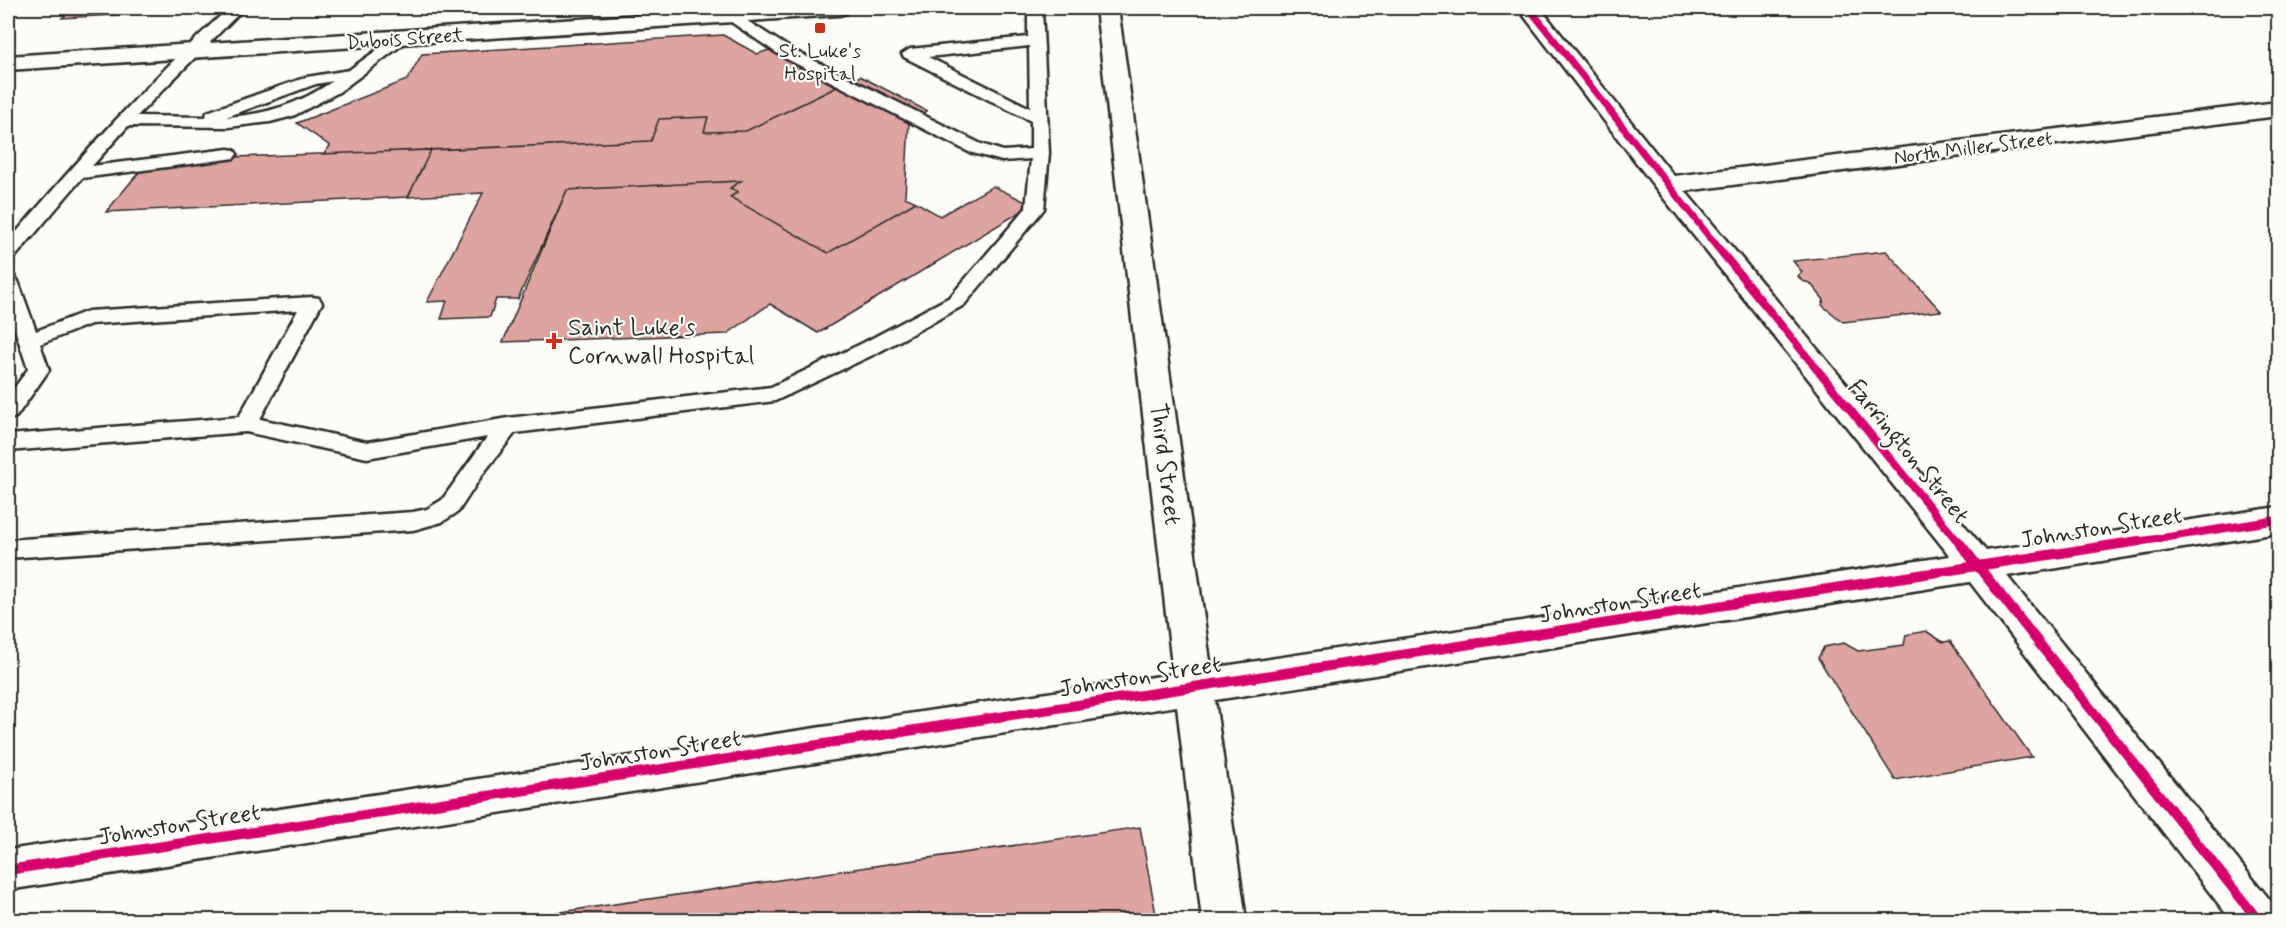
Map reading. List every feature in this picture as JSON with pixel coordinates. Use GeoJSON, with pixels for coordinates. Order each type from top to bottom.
{"type":"FeatureCollection","features":[{"type":"Feature","properties":{"kind":"street","name":"Dubois Street"},"geometry":{"type":"LineString","coordinates":[[8,63],[839,8]]}},
{"type":"Feature","properties":{"kind":"street","name":"Third Street"},"geometry":{"type":"LineString","coordinates":[[1107,8],[1224,921]]}},
{"type":"Feature","properties":{"kind":"street","name":"Farrington Street"},"geometry":{"type":"LineString","coordinates":[[1529,8],[1667,185],[1978,566],[2258,921]]}},
{"type":"Feature","properties":{"kind":"street","name":"North Miller Street"},"geometry":{"type":"LineString","coordinates":[[1667,185],[2278,109]]}},
{"type":"Feature","properties":{"kind":"street","name":"Johnston Street"},"geometry":{"type":"LineString","coordinates":[[8,870],[2278,520]]}},
{"type":"Feature","properties":{"kind":"lane"},"geometry":{"type":"LineString","coordinates":[[8,253],[76,173],[186,52],[237,8]]}},
{"type":"Feature","properties":{"kind":"lane"},"geometry":{"type":"LineString","coordinates":[[8,443],[246,424],[367,450],[508,426],[775,394],[870,348],[957,301],[1035,209],[1040,153],[1035,8]]}},
{"type":"Feature","properties":{"kind":"lane"},"geometry":{"type":"LineString","coordinates":[[728,15],[787,53],[975,148],[1002,156],[1040,153]]}},
{"type":"Feature","properties":{"kind":"lane"},"geometry":{"type":"LineString","coordinates":[[124,121],[246,122],[286,113],[316,99],[403,38]]}},
{"type":"Feature","properties":{"kind":"lane"},"geometry":{"type":"LineString","coordinates":[[1036,41],[910,54],[1037,118]]}},
{"type":"Feature","properties":{"kind":"lane"},"geometry":{"type":"LineString","coordinates":[[76,173],[228,154]]}},
{"type":"Feature","properties":{"kind":"lane"},"geometry":{"type":"LineString","coordinates":[[8,281],[39,370],[8,412]]}},
{"type":"Feature","properties":{"kind":"lane"},"geometry":{"type":"LineString","coordinates":[[29,341],[88,318],[312,303],[246,424]]}},
{"type":"Feature","properties":{"kind":"lane"},"geometry":{"type":"LineString","coordinates":[[8,549],[413,521],[434,516],[450,506],[474,469],[508,426]]}},
{"type":"Feature","properties":{"kind":"building"},"geometry":{"type":"Polygon","coordinates":[[[72,8],[240,8],[62,18],[72,8]]]}},
{"type":"Feature","properties":{"kind":"building"},"geometry":{"type":"Polygon","coordinates":[[[723,35],[757,54],[769,50],[837,87],[746,131],[704,132],[708,117],[659,119],[651,141],[324,154],[330,146],[297,123],[407,80],[422,54],[723,35]]]}},
{"type":"Feature","properties":{"kind":"building"},"geometry":{"type":"Polygon","coordinates":[[[860,76],[927,111],[909,122],[905,197],[916,202],[828,253],[730,197],[738,192],[730,188],[741,181],[567,190],[518,299],[496,299],[490,317],[441,319],[447,301],[427,302],[483,193],[408,197],[431,150],[651,141],[659,119],[708,117],[704,132],[746,131],[860,76]]]}},
{"type":"Feature","properties":{"kind":"building"},"geometry":{"type":"Polygon","coordinates":[[[431,150],[408,197],[106,212],[149,160],[431,150]]]}},
{"type":"Feature","properties":{"kind":"building"},"geometry":{"type":"Polygon","coordinates":[[[741,181],[730,188],[738,192],[730,197],[828,253],[916,202],[940,216],[993,186],[1032,205],[818,333],[770,304],[727,334],[503,342],[567,190],[741,181]]]}},
{"type":"Feature","properties":{"kind":"building"},"geometry":{"type":"Polygon","coordinates":[[[1886,251],[1941,311],[1843,322],[1822,305],[1824,300],[1810,283],[1802,281],[1798,276],[1802,272],[1793,261],[1886,251]]]}},
{"type":"Feature","properties":{"kind":"building"},"geometry":{"type":"Polygon","coordinates":[[[1926,631],[1943,642],[1950,641],[2032,757],[1895,780],[1818,658],[1824,647],[1844,643],[1858,651],[1904,645],[1906,635],[1926,631]]]}},
{"type":"Feature","properties":{"kind":"building"},"geometry":{"type":"Polygon","coordinates":[[[1140,827],[1157,920],[506,920],[1140,827]]]}},
{"type":"Feature","properties":{"kind":"cycle path"},"geometry":{"type":"LineString","coordinates":[[1529,8],[1667,185],[1978,566],[2258,920]]}},
{"type":"Feature","properties":{"kind":"cycle path"},"geometry":{"type":"LineString","coordinates":[[8,870],[2278,520]]}},
{"type":"Feature","properties":{"kind":"place","name":"St. Luke's Hospital"},"geometry":{"type":"Point","coordinates":[820,28]}},
{"type":"Feature","properties":{"kind":"place","name":"Saint Luke's Cornwall Hospital"},"geometry":{"type":"Point","coordinates":[554,341]}}]}
